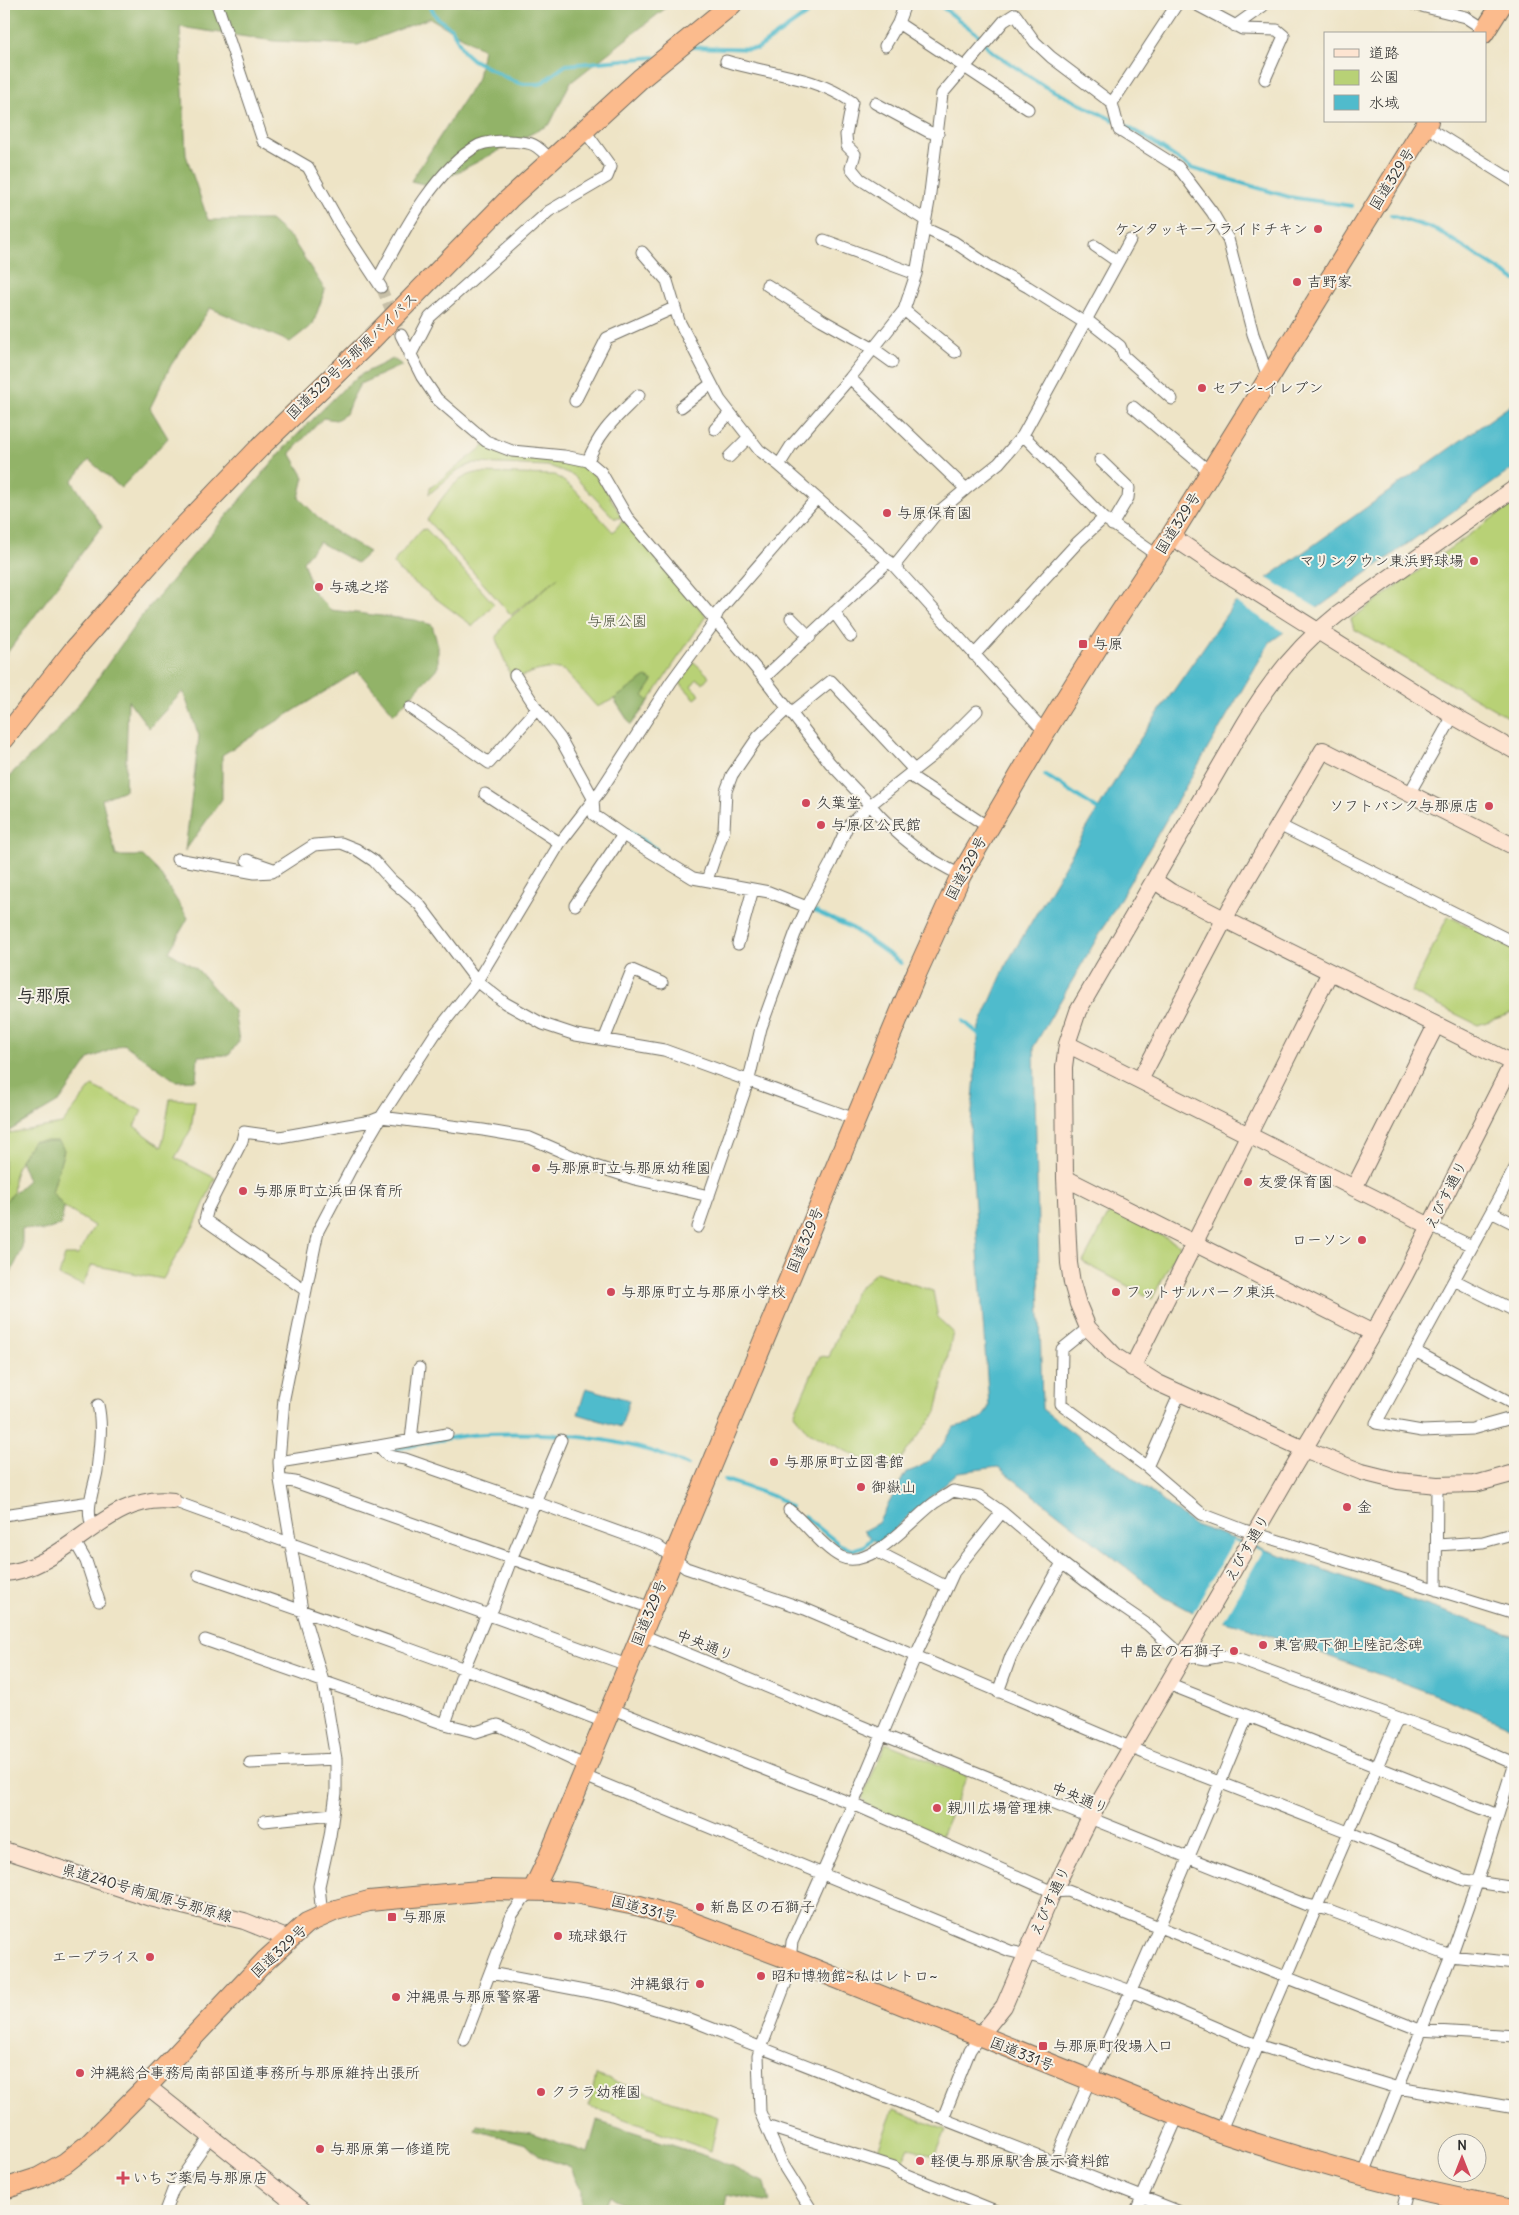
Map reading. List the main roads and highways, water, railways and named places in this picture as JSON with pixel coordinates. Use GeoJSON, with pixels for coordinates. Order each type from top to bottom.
{"type":"FeatureCollection","features":[{"type":"Feature","properties":{"kind":"highway","name":"国道329号与那原バイパス"},"geometry":{"type":"LineString","coordinates":[[4,739],[73,651],[114,604],[168,543],[263,444],[371,340],[509,199],[640,79],[732,4]]}},
{"type":"Feature","properties":{"kind":"highway"},"geometry":{"type":"LineString","coordinates":[[1484,32],[1502,4]]}},
{"type":"Feature","properties":{"kind":"highway","name":"国道329号"},"geometry":{"type":"LineString","coordinates":[[4,2190],[38,2178],[65,2163],[89,2144],[147,2086],[265,1961],[307,1923],[336,1910],[379,1900],[490,1890],[533,1890],[548,1859],[916,972],[961,875],[1045,732],[1102,640],[1171,536],[1268,377],[1427,124]]}},
{"type":"Feature","properties":{"kind":"highway","name":"国道331号"},"geometry":{"type":"LineString","coordinates":[[533,1890],[575,1893],[640,1906],[713,1930],[1220,2132],[1408,2188],[1515,2208]]}},
{"type":"Feature","properties":{"kind":"water"},"geometry":{"type":"Polygon","coordinates":[[[1515,402],[1515,467],[1270,642],[1034,1046],[1042,1409],[1194,1525],[1515,1636],[1515,1728],[1442,1697],[1244,1626],[1193,1612],[1164,1597],[998,1467],[958,1472],[878,1544],[863,1531],[878,1523],[906,1472],[929,1461],[954,1427],[980,1419],[989,1406],[970,1136],[979,1027],[1007,963],[1138,742],[1233,605],[1270,576],[1515,402]]]}},
{"type":"Feature","properties":{"kind":"water"},"geometry":{"type":"Polygon","coordinates":[[[586,1388],[629,1400],[621,1427],[578,1414],[586,1388]]]}},
{"type":"Feature","properties":{"kind":"waterway"},"geometry":{"type":"LineString","coordinates":[[429,4],[437,18],[452,29],[464,52],[473,60],[513,81],[524,84],[540,84],[566,65],[655,57]]}},
{"type":"Feature","properties":{"kind":"waterway"},"geometry":{"type":"LineString","coordinates":[[690,47],[757,49],[821,4]]}},
{"type":"Feature","properties":{"kind":"waterway"},"geometry":{"type":"LineString","coordinates":[[938,4],[980,36],[990,50],[1044,86],[1113,120]]}},
{"type":"Feature","properties":{"kind":"waterway"},"geometry":{"type":"LineString","coordinates":[[1120,123],[1142,135],[1191,168],[1289,197],[1352,206]]}},
{"type":"Feature","properties":{"kind":"waterway"},"geometry":{"type":"LineString","coordinates":[[1391,215],[1437,230],[1515,280]]}},
{"type":"Feature","properties":{"kind":"waterway"},"geometry":{"type":"LineString","coordinates":[[1045,775],[1097,809]]}},
{"type":"Feature","properties":{"kind":"waterway"},"geometry":{"type":"LineString","coordinates":[[621,827],[656,849]]}},
{"type":"Feature","properties":{"kind":"waterway"},"geometry":{"type":"LineString","coordinates":[[814,911],[852,928],[901,963]]}},
{"type":"Feature","properties":{"kind":"waterway"},"geometry":{"type":"LineString","coordinates":[[963,1021],[979,1034]]}},
{"type":"Feature","properties":{"kind":"waterway"},"geometry":{"type":"LineString","coordinates":[[392,1450],[473,1435],[562,1435],[614,1442],[663,1455],[687,1465]]}},
{"type":"Feature","properties":{"kind":"waterway"},"geometry":{"type":"LineString","coordinates":[[725,1480],[776,1497],[790,1507]]}},
{"type":"Feature","properties":{"kind":"waterway"},"geometry":{"type":"LineString","coordinates":[[804,1516],[839,1544],[852,1550],[865,1546],[871,1539]]}},
{"type":"Feature","properties":{"kind":"tunnel"},"geometry":{"type":"LineString","coordinates":[[381,287],[401,335]]}},
{"type":"Feature","properties":{"kind":"place","name":"ケンタッキーフライドチキン"},"geometry":{"type":"Point","coordinates":[1318,229]}},
{"type":"Feature","properties":{"kind":"place","name":"吉野家"},"geometry":{"type":"Point","coordinates":[1297,282]}},
{"type":"Feature","properties":{"kind":"place","name":"セブン-イレブン"},"geometry":{"type":"Point","coordinates":[1202,388]}},
{"type":"Feature","properties":{"kind":"place","name":"与原保育園"},"geometry":{"type":"Point","coordinates":[887,513]}},
{"type":"Feature","properties":{"kind":"place","name":"マリンタウン東浜野球場"},"geometry":{"type":"Point","coordinates":[1474,561]}},
{"type":"Feature","properties":{"kind":"place","name":"与魂之塔"},"geometry":{"type":"Point","coordinates":[319,587]}},
{"type":"Feature","properties":{"kind":"place","name":"与原"},"geometry":{"type":"Point","coordinates":[1083,644]}},
{"type":"Feature","properties":{"kind":"place","name":"久葉堂"},"geometry":{"type":"Point","coordinates":[806,803]}},
{"type":"Feature","properties":{"kind":"place","name":"ソフトバンク与那原店"},"geometry":{"type":"Point","coordinates":[1489,806]}},
{"type":"Feature","properties":{"kind":"place","name":"与原区公民館"},"geometry":{"type":"Point","coordinates":[821,825]}},
{"type":"Feature","properties":{"kind":"place","name":"与那原町立与那原幼稚園"},"geometry":{"type":"Point","coordinates":[536,1168]}},
{"type":"Feature","properties":{"kind":"place","name":"友愛保育園"},"geometry":{"type":"Point","coordinates":[1248,1182]}},
{"type":"Feature","properties":{"kind":"place","name":"与那原町立浜田保育所"},"geometry":{"type":"Point","coordinates":[243,1191]}},
{"type":"Feature","properties":{"kind":"place","name":"ローソン"},"geometry":{"type":"Point","coordinates":[1362,1240]}},
{"type":"Feature","properties":{"kind":"place","name":"与那原町立与那原小学校"},"geometry":{"type":"Point","coordinates":[611,1292]}},
{"type":"Feature","properties":{"kind":"place","name":"フットサルパーク東浜"},"geometry":{"type":"Point","coordinates":[1116,1292]}},
{"type":"Feature","properties":{"kind":"place","name":"与那原町立図書館"},"geometry":{"type":"Point","coordinates":[774,1462]}},
{"type":"Feature","properties":{"kind":"place","name":"御嶽山"},"geometry":{"type":"Point","coordinates":[861,1487]}},
{"type":"Feature","properties":{"kind":"place","name":"金"},"geometry":{"type":"Point","coordinates":[1347,1507]}},
{"type":"Feature","properties":{"kind":"place","name":"東宮殿下御上陸記念碑"},"geometry":{"type":"Point","coordinates":[1263,1645]}},
{"type":"Feature","properties":{"kind":"place","name":"中島区の石獅子"},"geometry":{"type":"Point","coordinates":[1234,1651]}},
{"type":"Feature","properties":{"kind":"place","name":"親川広場管理棟"},"geometry":{"type":"Point","coordinates":[937,1808]}},
{"type":"Feature","properties":{"kind":"place","name":"新島区の石獅子"},"geometry":{"type":"Point","coordinates":[700,1907]}},
{"type":"Feature","properties":{"kind":"place","name":"与那原"},"geometry":{"type":"Point","coordinates":[392,1917]}},
{"type":"Feature","properties":{"kind":"place","name":"琉球銀行"},"geometry":{"type":"Point","coordinates":[558,1936]}},
{"type":"Feature","properties":{"kind":"place","name":"エープライス"},"geometry":{"type":"Point","coordinates":[150,1957]}},
{"type":"Feature","properties":{"kind":"place","name":"昭和博物館~私はレトロ~"},"geometry":{"type":"Point","coordinates":[761,1976]}},
{"type":"Feature","properties":{"kind":"place","name":"沖縄銀行"},"geometry":{"type":"Point","coordinates":[700,1984]}},
{"type":"Feature","properties":{"kind":"place","name":"沖縄県与那原警察署"},"geometry":{"type":"Point","coordinates":[396,1997]}},
{"type":"Feature","properties":{"kind":"place","name":"与那原町役場入口"},"geometry":{"type":"Point","coordinates":[1043,2046]}},
{"type":"Feature","properties":{"kind":"place","name":"沖縄総合事務局南部国道事務所与那原維持出張所"},"geometry":{"type":"Point","coordinates":[80,2073]}},
{"type":"Feature","properties":{"kind":"place","name":"クララ幼稚園"},"geometry":{"type":"Point","coordinates":[541,2092]}},
{"type":"Feature","properties":{"kind":"place","name":"与那原第一修道院"},"geometry":{"type":"Point","coordinates":[320,2149]}},
{"type":"Feature","properties":{"kind":"place","name":"軽便与那原駅舎展示資料館"},"geometry":{"type":"Point","coordinates":[920,2161]}},
{"type":"Feature","properties":{"kind":"place","name":"いちご薬局与那原店"},"geometry":{"type":"Point","coordinates":[123,2178]}},
{"type":"Feature","properties":{"kind":"district","name":"与那原"},"geometry":{"type":"Point","coordinates":[44,996]}},
{"type":"Feature","properties":{"kind":"park label","name":"与原公園"},"geometry":{"type":"Point","coordinates":[617,621]}}]}
